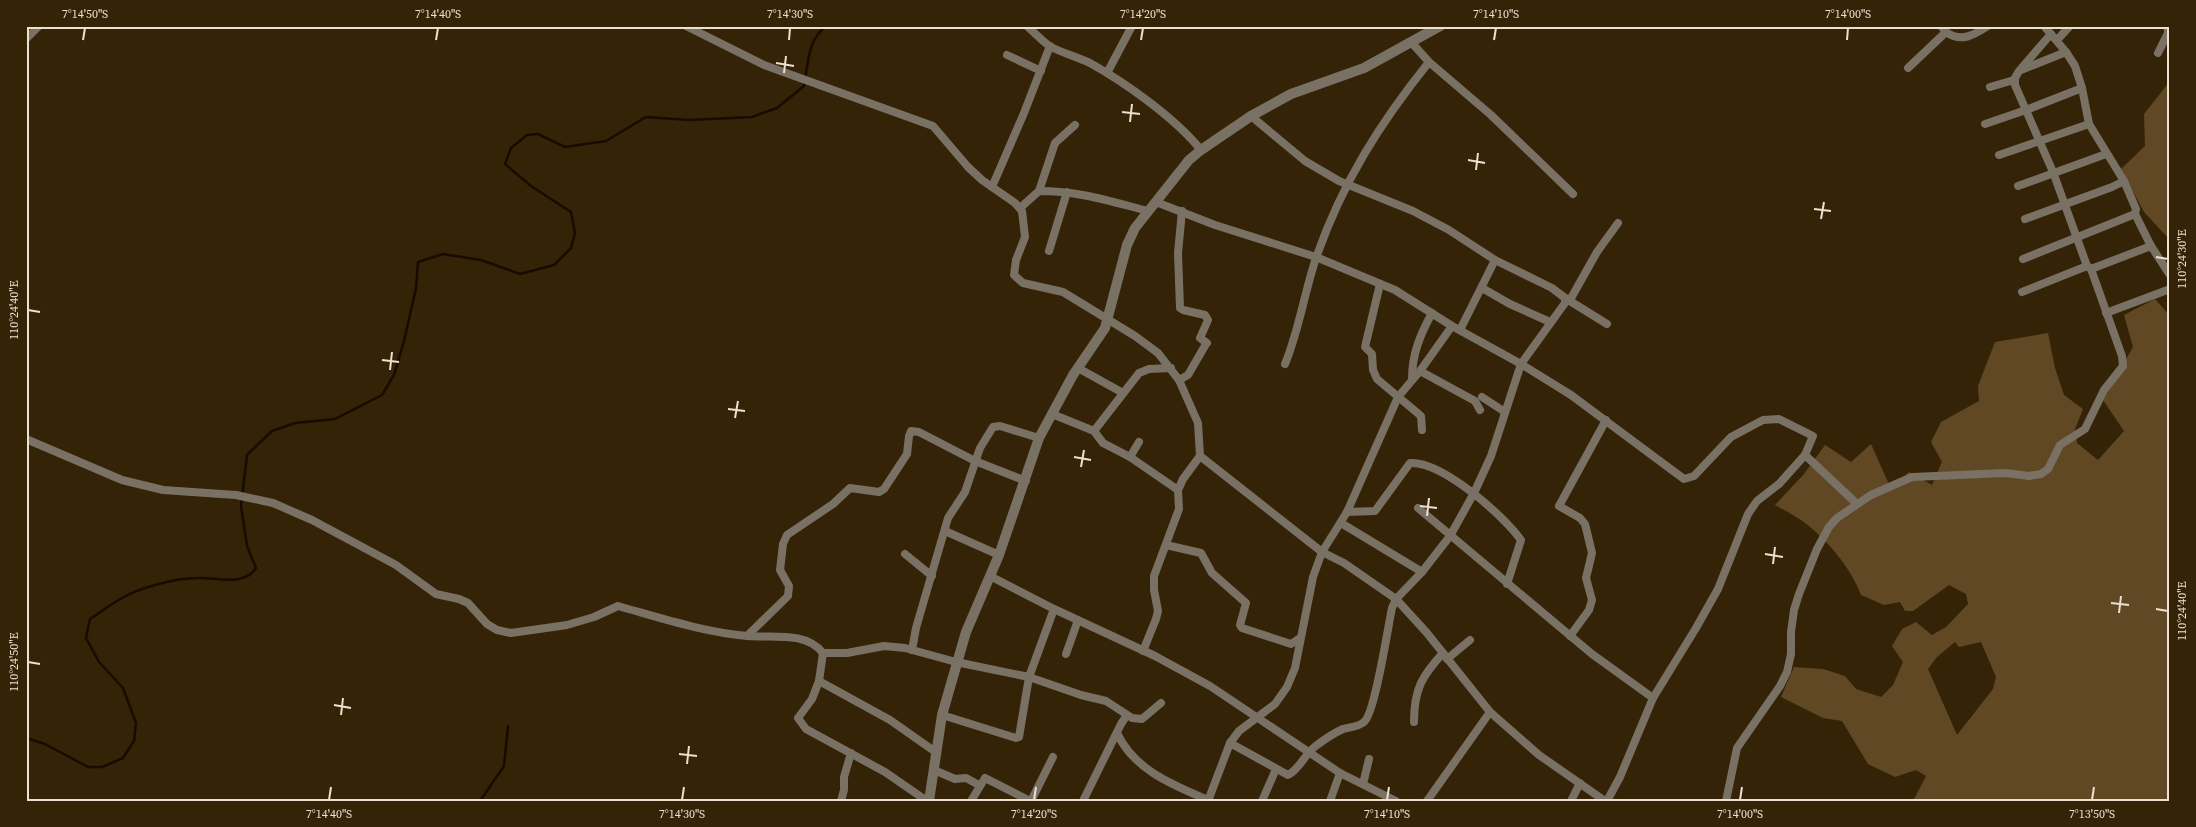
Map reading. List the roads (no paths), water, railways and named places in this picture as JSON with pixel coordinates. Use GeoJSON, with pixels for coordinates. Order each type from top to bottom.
{"type":"FeatureCollection","features":[{"type":"Feature","properties":{"kind":"street"},"geometry":{"type":"LineString","coordinates":[[26,39],[39,26]]}},
{"type":"Feature","properties":{"kind":"street"},"geometry":{"type":"LineString","coordinates":[[686,26],[745,57],[933,126],[968,167],[1020,208],[1025,224],[1025,237],[1016,260],[1014,275],[1023,283],[1063,292],[1107,319],[1151,347],[1179,380],[1198,423],[1200,456],[1178,490],[1179,509],[1154,576],[1154,590],[1158,611],[1144,651]]}},
{"type":"Feature","properties":{"kind":"street"},"geometry":{"type":"LineString","coordinates":[[1107,73],[1132,26]]}},
{"type":"Feature","properties":{"kind":"street"},"geometry":{"type":"LineString","coordinates":[[823,653],[819,680],[812,698],[798,718],[800,723],[885,772],[928,801],[942,715],[966,632],[999,555],[1026,481],[1039,438],[1078,368],[1101,334],[1107,319],[1127,244],[1135,228],[1188,160],[1251,116],[1291,94],[1364,68],[1440,26]]}},
{"type":"Feature","properties":{"kind":"street"},"geometry":{"type":"LineString","coordinates":[[1908,68],[1943,29],[1953,37],[1961,38],[1973,35],[1988,26]]}},
{"type":"Feature","properties":{"kind":"street"},"geometry":{"type":"LineString","coordinates":[[2044,26],[2075,66],[2082,88],[2089,124],[2124,181],[2136,209],[2135,214],[2151,246],[2170,275]]}},
{"type":"Feature","properties":{"kind":"street"},"geometry":{"type":"LineString","coordinates":[[1990,87],[2014,80],[2019,71],[2054,37],[2070,26]]}},
{"type":"Feature","properties":{"kind":"street"},"geometry":{"type":"LineString","coordinates":[[2158,53],[2168,32],[2166,26]]}},
{"type":"Feature","properties":{"kind":"street"},"geometry":{"type":"LineString","coordinates":[[1028,27],[1050,46],[1088,62],[1107,73],[1162,112],[1191,138],[1201,150]]}},
{"type":"Feature","properties":{"kind":"street"},"geometry":{"type":"LineString","coordinates":[[1412,42],[1429,62],[1492,115],[1573,194]]}},
{"type":"Feature","properties":{"kind":"street"},"geometry":{"type":"LineString","coordinates":[[992,187],[1050,46]]}},
{"type":"Feature","properties":{"kind":"street"},"geometry":{"type":"LineString","coordinates":[[2019,71],[2066,52]]}},
{"type":"Feature","properties":{"kind":"street"},"geometry":{"type":"LineString","coordinates":[[1007,55],[1041,71]]}},
{"type":"Feature","properties":{"kind":"street"},"geometry":{"type":"LineString","coordinates":[[1285,364],[1295,339],[1306,288],[1316,257],[1346,184],[1384,120],[1429,62]]}},
{"type":"Feature","properties":{"kind":"street"},"geometry":{"type":"LineString","coordinates":[[1726,801],[1737,748],[1780,686],[1787,672],[1791,654],[1794,610],[1817,549],[1837,518],[1856,503],[1905,479],[2006,473],[2029,476],[2042,474],[2048,468],[2060,445],[2085,429],[2104,390],[2123,366],[2122,356],[2077,236],[2014,80]]}},
{"type":"Feature","properties":{"kind":"street"},"geometry":{"type":"LineString","coordinates":[[1986,124],[2082,88]]}},
{"type":"Feature","properties":{"kind":"street"},"geometry":{"type":"LineString","coordinates":[[1251,116],[1305,161],[1346,184],[1413,211],[1449,230],[1495,260],[1552,288],[1607,324]]}},
{"type":"Feature","properties":{"kind":"street"},"geometry":{"type":"LineString","coordinates":[[1999,155],[2089,124]]}},
{"type":"Feature","properties":{"kind":"street"},"geometry":{"type":"LineString","coordinates":[[1020,208],[1039,191],[1055,143],[1075,125]]}},
{"type":"Feature","properties":{"kind":"street"},"geometry":{"type":"LineString","coordinates":[[2018,186],[2052,172],[2106,154]]}},
{"type":"Feature","properties":{"kind":"street"},"geometry":{"type":"LineString","coordinates":[[2025,219],[2064,206],[2124,181]]}},
{"type":"Feature","properties":{"kind":"street"},"geometry":{"type":"LineString","coordinates":[[1039,191],[1087,194],[1148,211]]}},
{"type":"Feature","properties":{"kind":"street"},"geometry":{"type":"LineString","coordinates":[[1049,251],[1067,192]]}},
{"type":"Feature","properties":{"kind":"street"},"geometry":{"type":"LineString","coordinates":[[1156,202],[1215,225],[1316,257],[1395,290],[1452,326],[1571,395],[1684,479],[1694,476],[1731,437],[1755,423],[1768,419],[1778,419],[1814,436],[1805,456],[1778,484],[1757,501],[1748,514],[1718,589],[1653,698],[1620,777],[1606,801],[1539,755],[1490,712],[1396,599],[1344,563],[1322,552],[1200,456]]}},
{"type":"Feature","properties":{"kind":"street"},"geometry":{"type":"LineString","coordinates":[[1179,380],[1188,375],[1207,343],[1200,338],[1208,320],[1205,315],[1180,308],[1178,253],[1182,211]]}},
{"type":"Feature","properties":{"kind":"street"},"geometry":{"type":"LineString","coordinates":[[2023,259],[2135,214]]}},
{"type":"Feature","properties":{"kind":"street"},"geometry":{"type":"LineString","coordinates":[[1230,743],[1286,774],[1291,773],[1308,751],[1326,738],[1362,724],[1368,719],[1375,695],[1392,608],[1396,599],[1422,572],[1451,534],[1474,493],[1490,456],[1520,364],[1568,299],[1597,252],[1618,224]]}},
{"type":"Feature","properties":{"kind":"street"},"geometry":{"type":"LineString","coordinates":[[2022,292],[2151,246]]}},
{"type":"Feature","properties":{"kind":"street"},"geometry":{"type":"LineString","coordinates":[[1460,330],[1495,260]]}},
{"type":"Feature","properties":{"kind":"street"},"geometry":{"type":"LineString","coordinates":[[1380,284],[1364,347],[1372,354],[1376,376],[1421,416],[1422,430]]}},
{"type":"Feature","properties":{"kind":"street"},"geometry":{"type":"LineString","coordinates":[[1482,288],[1510,304],[1550,322]]}},
{"type":"Feature","properties":{"kind":"street"},"geometry":{"type":"LineString","coordinates":[[2106,313],[2170,289]]}},
{"type":"Feature","properties":{"kind":"street"},"geometry":{"type":"LineString","coordinates":[[1412,379],[1412,361],[1416,345],[1432,313]]}},
{"type":"Feature","properties":{"kind":"street"},"geometry":{"type":"LineString","coordinates":[[1117,733],[1125,748],[1149,771],[1208,800],[1230,743],[1239,732],[1275,704],[1287,687],[1295,668],[1313,577],[1322,552],[1347,512],[1398,397],[1420,371],[1452,326]]}},
{"type":"Feature","properties":{"kind":"street"},"geometry":{"type":"LineString","coordinates":[[1078,368],[1123,393]]}},
{"type":"Feature","properties":{"kind":"street"},"geometry":{"type":"LineString","coordinates":[[1094,431],[1139,373],[1150,369],[1170,368]]}},
{"type":"Feature","properties":{"kind":"street"},"geometry":{"type":"LineString","coordinates":[[1420,371],[1475,401],[1480,410],[1483,398],[1505,412]]}},
{"type":"Feature","properties":{"kind":"street"},"geometry":{"type":"LineString","coordinates":[[1052,414],[1094,431],[1103,443],[1130,457],[1178,490]]}},
{"type":"Feature","properties":{"kind":"street"},"geometry":{"type":"LineString","coordinates":[[1570,636],[1589,610],[1592,600],[1586,578],[1592,553],[1585,524],[1580,518],[1559,506],[1606,420]]}},
{"type":"Feature","properties":{"kind":"street"},"geometry":{"type":"LineString","coordinates":[[912,650],[948,518],[965,492],[975,461],[986,436],[993,427],[1000,426],[1039,438]]}},
{"type":"Feature","properties":{"kind":"street"},"geometry":{"type":"LineString","coordinates":[[747,636],[788,596],[789,586],[780,570],[783,544],[787,535],[833,504],[850,488],[879,492],[884,489],[907,454],[911,431],[919,432],[975,461],[1026,481]]}},
{"type":"Feature","properties":{"kind":"street"},"geometry":{"type":"LineString","coordinates":[[26,439],[122,480],[163,490],[236,495],[273,503],[312,520],[396,565],[436,594],[463,601],[472,607],[487,624],[497,630],[511,633],[574,623],[594,617],[618,606],[698,628],[747,636],[799,638],[816,645],[823,653],[847,653],[884,646],[912,650],[956,662],[1029,676],[1081,695],[1106,701],[1135,719],[1142,719],[1161,703]]}},
{"type":"Feature","properties":{"kind":"street"},"geometry":{"type":"LineString","coordinates":[[1130,457],[1139,442]]}},
{"type":"Feature","properties":{"kind":"street"},"geometry":{"type":"LineString","coordinates":[[1805,456],[1856,503]]}},
{"type":"Feature","properties":{"kind":"street"},"geometry":{"type":"LineString","coordinates":[[1347,512],[1375,512],[1412,462],[1443,472],[1474,493],[1521,540],[1507,584]]}},
{"type":"Feature","properties":{"kind":"street"},"geometry":{"type":"LineString","coordinates":[[1418,508],[1440,526],[1443,526],[1507,584],[1570,636],[1653,698]]}},
{"type":"Feature","properties":{"kind":"street"},"geometry":{"type":"LineString","coordinates":[[1341,523],[1422,572]]}},
{"type":"Feature","properties":{"kind":"street"},"geometry":{"type":"LineString","coordinates":[[945,531],[999,555]]}},
{"type":"Feature","properties":{"kind":"street"},"geometry":{"type":"LineString","coordinates":[[1166,545],[1201,553],[1212,573],[1246,602],[1240,624],[1242,628],[1291,644],[1300,638]]}},
{"type":"Feature","properties":{"kind":"street"},"geometry":{"type":"LineString","coordinates":[[905,554],[932,576]]}},
{"type":"Feature","properties":{"kind":"street"},"geometry":{"type":"LineString","coordinates":[[990,576],[1054,609],[1144,651],[1210,686],[1340,773],[1396,801]]}},
{"type":"Feature","properties":{"kind":"street"},"geometry":{"type":"LineString","coordinates":[[942,715],[1018,738],[1029,676],[1054,609]]}},
{"type":"Feature","properties":{"kind":"street"},"geometry":{"type":"LineString","coordinates":[[1066,654],[1078,620]]}},
{"type":"Feature","properties":{"kind":"street"},"geometry":{"type":"LineString","coordinates":[[1414,722],[1417,693],[1424,675],[1445,656],[1470,640]]}},
{"type":"Feature","properties":{"kind":"street"},"geometry":{"type":"LineString","coordinates":[[819,680],[890,720],[937,752]]}},
{"type":"Feature","properties":{"kind":"street"},"geometry":{"type":"LineString","coordinates":[[1426,801],[1490,712]]}},
{"type":"Feature","properties":{"kind":"street"},"geometry":{"type":"LineString","coordinates":[[1083,801],[1128,715]]}},
{"type":"Feature","properties":{"kind":"street"},"geometry":{"type":"LineString","coordinates":[[841,801],[844,790],[844,777],[852,753]]}},
{"type":"Feature","properties":{"kind":"street"},"geometry":{"type":"LineString","coordinates":[[971,801],[979,785],[986,778],[1031,801],[1053,757]]}},
{"type":"Feature","properties":{"kind":"street"},"geometry":{"type":"LineString","coordinates":[[1363,784],[1369,759]]}},
{"type":"Feature","properties":{"kind":"street"},"geometry":{"type":"LineString","coordinates":[[934,770],[955,779],[966,778],[979,785]]}},
{"type":"Feature","properties":{"kind":"street"},"geometry":{"type":"LineString","coordinates":[[1262,801],[1276,770]]}},
{"type":"Feature","properties":{"kind":"street"},"geometry":{"type":"LineString","coordinates":[[1330,801],[1340,773]]}},
{"type":"Feature","properties":{"kind":"street"},"geometry":{"type":"LineString","coordinates":[[1571,801],[1580,783]]}},
{"type":"Feature","properties":{"kind":"waterway"},"geometry":{"type":"LineString","coordinates":[[26,738],[45,744],[88,767],[102,767],[123,758],[134,741],[136,723],[123,688],[99,662],[86,638],[90,619],[129,594],[158,584],[188,578],[229,580],[251,574],[256,568],[247,546],[241,506],[247,455],[272,431],[295,423],[335,419],[382,395],[394,375],[404,341],[416,288],[418,262],[443,254],[481,260],[520,274],[554,265],[571,248],[575,233],[571,212],[531,186],[505,164],[511,148],[527,135],[538,134],[565,147],[606,141],[646,117],[689,120],[752,117],[777,108],[804,86],[812,45],[820,31],[827,26]]}},
{"type":"Feature","properties":{"kind":"waterway"},"geometry":{"type":"LineString","coordinates":[[480,801],[504,766],[508,726]]}}]}
